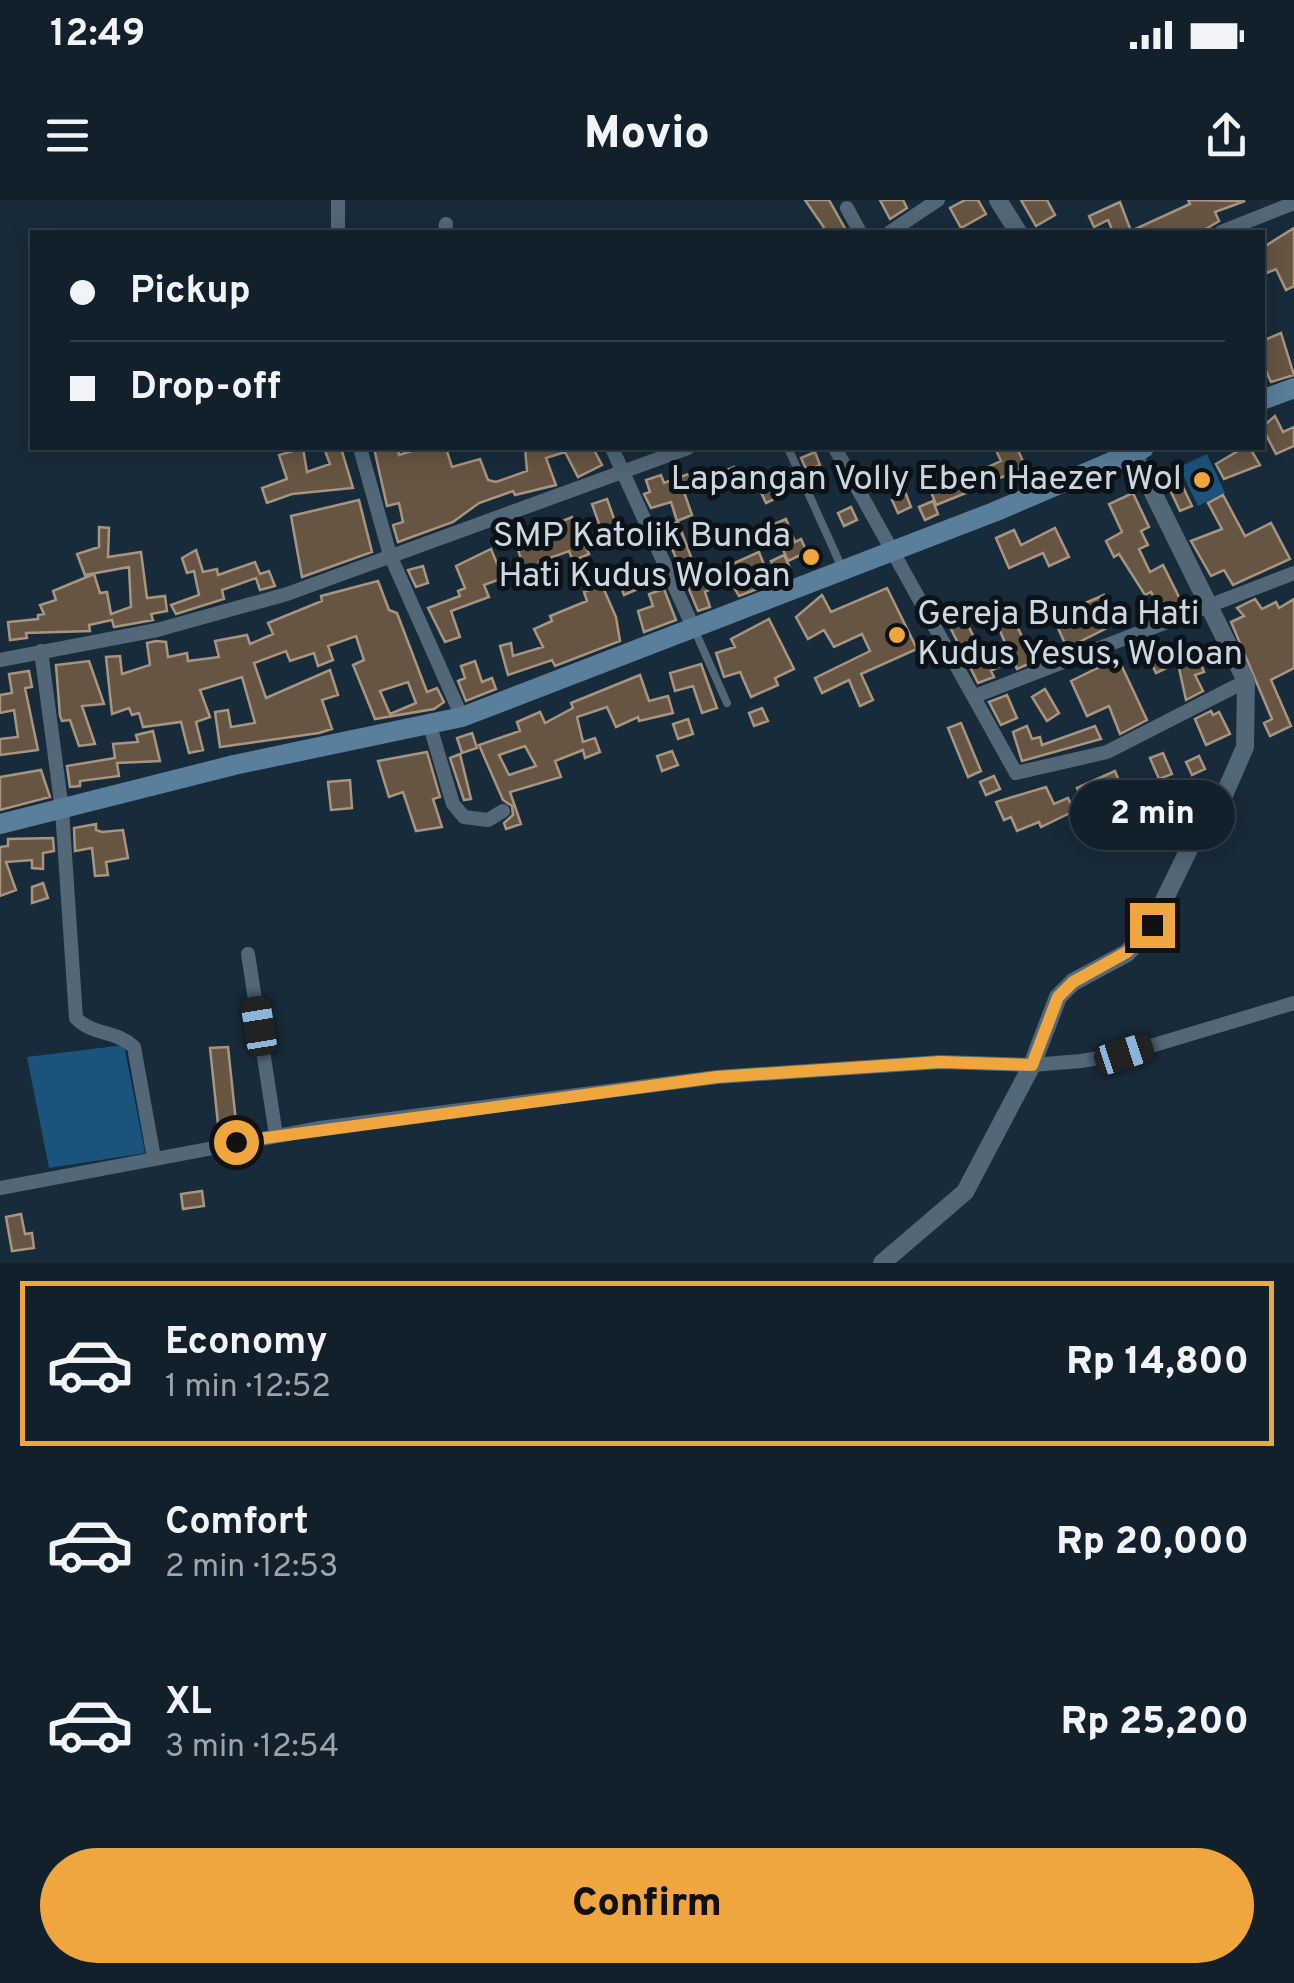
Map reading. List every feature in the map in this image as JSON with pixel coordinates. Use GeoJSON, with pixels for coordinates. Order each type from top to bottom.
{"type":"FeatureCollection","features":[{"type":"Feature","properties":{"kind":"main road"},"geometry":{"type":"LineString","coordinates":[[1265,399],[1294,388]]}},
{"type":"Feature","properties":{"kind":"main road"},"geometry":{"type":"LineString","coordinates":[[0,824],[234,765],[462,717],[562,682],[693,626],[994,512],[1134,450]]}},
{"type":"Feature","properties":{"kind":"street"},"geometry":{"type":"LineString","coordinates":[[338,200],[338,230]]}},
{"type":"Feature","properties":{"kind":"street"},"geometry":{"type":"LineString","coordinates":[[893,230],[938,200]]}},
{"type":"Feature","properties":{"kind":"street"},"geometry":{"type":"LineString","coordinates":[[998,200],[1017,230]]}},
{"type":"Feature","properties":{"kind":"street"},"geometry":{"type":"LineString","coordinates":[[1226,230],[1294,204]]}},
{"type":"Feature","properties":{"kind":"street"},"geometry":{"type":"LineString","coordinates":[[847,208],[859,230]]}},
{"type":"Feature","properties":{"kind":"street"},"geometry":{"type":"LineString","coordinates":[[361,450],[390,555],[462,717]]}},
{"type":"Feature","properties":{"kind":"street"},"geometry":{"type":"LineString","coordinates":[[613,450],[693,626]]}},
{"type":"Feature","properties":{"kind":"street"},"geometry":{"type":"LineString","coordinates":[[0,660],[239,609],[338,577],[682,450]]}},
{"type":"Feature","properties":{"kind":"street"},"geometry":{"type":"LineString","coordinates":[[836,450],[1016,773],[1106,752],[1246,681]]}},
{"type":"Feature","properties":{"kind":"street"},"geometry":{"type":"LineString","coordinates":[[882,1263],[965,1192],[1032,1065],[1058,997],[1073,982],[1127,952],[1149,928],[1191,845],[1221,802],[1244,747],[1246,681],[1136,450]]}},
{"type":"Feature","properties":{"kind":"street"},"geometry":{"type":"LineString","coordinates":[[975,696],[1294,573]]}},
{"type":"Feature","properties":{"kind":"street"},"geometry":{"type":"LineString","coordinates":[[41,650],[62,810],[76,1018],[87,1029],[115,1035],[134,1047],[154,1158]]}},
{"type":"Feature","properties":{"kind":"street"},"geometry":{"type":"LineString","coordinates":[[430,726],[453,804],[464,818],[488,820],[503,811]]}},
{"type":"Feature","properties":{"kind":"street"},"geometry":{"type":"LineString","coordinates":[[248,954],[276,1135]]}},
{"type":"Feature","properties":{"kind":"street"},"geometry":{"type":"LineString","coordinates":[[1,1184],[276,1135],[735,1076],[940,1062],[1032,1065],[1124,1054],[1294,1003]]}},
{"type":"Feature","properties":{"kind":"lane"},"geometry":{"type":"LineString","coordinates":[[789,450],[842,568]]}},
{"type":"Feature","properties":{"kind":"lane"},"geometry":{"type":"LineString","coordinates":[[693,626],[727,703]]}},
{"type":"Feature","properties":{"kind":"shaded area","name":"Lapangan Volly Eben Haezer Wol"},"geometry":{"type":"Polygon","coordinates":[[[1207,454],[1225,493],[1198,506],[1179,467],[1207,454]]]}},
{"type":"Feature","properties":{"kind":"shaded area"},"geometry":{"type":"Polygon","coordinates":[[[124,1045],[145,1153],[49,1168],[27,1057],[124,1045]]]}},
{"type":"Feature","properties":{"kind":"building"},"geometry":{"type":"Polygon","coordinates":[[[805,200],[829,200],[846,230],[826,230],[805,200]]]}},
{"type":"Feature","properties":{"kind":"building"},"geometry":{"type":"Polygon","coordinates":[[[880,200],[903,200],[907,208],[890,219],[880,200]]]}},
{"type":"Feature","properties":{"kind":"building"},"geometry":{"type":"Polygon","coordinates":[[[965,200],[978,200],[986,214],[961,228],[950,208],[965,200]]]}},
{"type":"Feature","properties":{"kind":"building"},"geometry":{"type":"Polygon","coordinates":[[[1021,200],[1047,200],[1055,215],[1036,226],[1021,200]]]}},
{"type":"Feature","properties":{"kind":"building"},"geometry":{"type":"Polygon","coordinates":[[[1188,200],[1245,201],[1215,212],[1219,221],[1204,230],[1133,230],[1190,204],[1188,200]]]}},
{"type":"Feature","properties":{"kind":"building"},"geometry":{"type":"Polygon","coordinates":[[[1120,202],[1131,230],[1112,230],[1108,220],[1094,227],[1089,216],[1120,202]]]}},
{"type":"Feature","properties":{"kind":"building"},"geometry":{"type":"Polygon","coordinates":[[[1294,228],[1294,286],[1286,290],[1276,269],[1265,274],[1265,246],[1294,228]]]}},
{"type":"Feature","properties":{"kind":"building"},"geometry":{"type":"Polygon","coordinates":[[[1281,333],[1294,375],[1271,382],[1265,369],[1265,340],[1281,333]]]}},
{"type":"Feature","properties":{"kind":"building"},"geometry":{"type":"Polygon","coordinates":[[[1275,416],[1283,432],[1294,427],[1294,446],[1276,454],[1265,424],[1275,416]]]}},
{"type":"Feature","properties":{"kind":"building"},"geometry":{"type":"Polygon","coordinates":[[[303,450],[307,472],[330,464],[325,450],[342,450],[353,488],[292,494],[267,503],[262,488],[287,479],[279,455],[303,450]]]}},
{"type":"Feature","properties":{"kind":"building"},"geometry":{"type":"Polygon","coordinates":[[[374,450],[398,450],[399,455],[415,450],[447,450],[452,467],[480,459],[488,480],[496,482],[527,471],[525,450],[594,450],[602,465],[578,477],[565,452],[546,458],[556,485],[515,495],[513,491],[479,503],[453,522],[398,542],[393,525],[403,522],[399,503],[387,506],[374,450]]]}},
{"type":"Feature","properties":{"kind":"building"},"geometry":{"type":"Polygon","coordinates":[[[996,450],[1018,450],[1026,468],[992,481],[986,468],[1001,461],[996,450]]]}},
{"type":"Feature","properties":{"kind":"building"},"geometry":{"type":"Polygon","coordinates":[[[1240,450],[1251,450],[1260,465],[1224,479],[1216,464],[1240,450]]]}},
{"type":"Feature","properties":{"kind":"building"},"geometry":{"type":"Polygon","coordinates":[[[815,452],[820,465],[807,471],[801,458],[815,452]]]}},
{"type":"Feature","properties":{"kind":"building"},"geometry":{"type":"Polygon","coordinates":[[[937,466],[946,485],[960,479],[966,493],[936,505],[924,472],[937,466]]]}},
{"type":"Feature","properties":{"kind":"building"},"geometry":{"type":"Polygon","coordinates":[[[734,467],[739,480],[726,486],[720,473],[734,467]]]}},
{"type":"Feature","properties":{"kind":"building"},"geometry":{"type":"Polygon","coordinates":[[[1174,468],[1192,506],[1180,511],[1162,473],[1174,468]]]}},
{"type":"Feature","properties":{"kind":"building"},"geometry":{"type":"Polygon","coordinates":[[[691,473],[696,488],[684,492],[692,515],[677,521],[671,502],[651,508],[644,494],[650,492],[646,480],[661,475],[664,483],[691,473]]]}},
{"type":"Feature","properties":{"kind":"building"},"geometry":{"type":"Polygon","coordinates":[[[773,484],[779,497],[766,503],[760,490],[773,484]]]}},
{"type":"Feature","properties":{"kind":"building"},"geometry":{"type":"Polygon","coordinates":[[[1133,493],[1149,527],[1141,531],[1148,545],[1139,549],[1150,572],[1163,565],[1183,605],[1162,613],[1151,592],[1145,595],[1106,541],[1122,532],[1109,504],[1133,493]]]}},
{"type":"Feature","properties":{"kind":"building"},"geometry":{"type":"Polygon","coordinates":[[[906,494],[911,507],[898,513],[892,500],[906,494]]]}},
{"type":"Feature","properties":{"kind":"building"},"geometry":{"type":"Polygon","coordinates":[[[1223,495],[1245,536],[1271,523],[1290,559],[1233,585],[1224,570],[1211,576],[1191,541],[1222,529],[1208,503],[1223,495]]]}},
{"type":"Feature","properties":{"kind":"building"},"geometry":{"type":"Polygon","coordinates":[[[607,499],[622,541],[607,546],[592,504],[607,499]]]}},
{"type":"Feature","properties":{"kind":"building"},"geometry":{"type":"Polygon","coordinates":[[[359,500],[372,552],[302,577],[291,516],[359,500]]]}},
{"type":"Feature","properties":{"kind":"building"},"geometry":{"type":"Polygon","coordinates":[[[933,501],[938,514],[925,520],[919,507],[933,501]]]}},
{"type":"Feature","properties":{"kind":"building"},"geometry":{"type":"Polygon","coordinates":[[[851,507],[857,520],[844,526],[838,513],[851,507]]]}},
{"type":"Feature","properties":{"kind":"building"},"geometry":{"type":"Polygon","coordinates":[[[572,517],[589,554],[573,561],[569,551],[539,562],[542,571],[526,575],[515,540],[572,517]]]}},
{"type":"Feature","properties":{"kind":"building"},"geometry":{"type":"Polygon","coordinates":[[[786,519],[795,542],[801,539],[807,552],[788,561],[772,525],[786,519]]]}},
{"type":"Feature","properties":{"kind":"building"},"geometry":{"type":"Polygon","coordinates":[[[678,522],[698,576],[705,573],[711,589],[705,592],[710,607],[698,611],[663,527],[678,522]]]}},
{"type":"Feature","properties":{"kind":"building"},"geometry":{"type":"Polygon","coordinates":[[[99,527],[109,528],[108,557],[141,552],[147,598],[165,596],[167,611],[151,614],[153,620],[114,627],[112,620],[89,625],[90,631],[26,633],[27,638],[10,640],[8,622],[38,619],[38,615],[44,614],[40,605],[56,600],[53,591],[94,574],[100,593],[107,592],[111,614],[131,607],[129,567],[85,575],[77,554],[99,547],[99,527]]]}},
{"type":"Feature","properties":{"kind":"building"},"geometry":{"type":"Polygon","coordinates":[[[1055,528],[1069,557],[1049,566],[1043,553],[1009,568],[996,538],[1014,530],[1021,545],[1055,528]]]}},
{"type":"Feature","properties":{"kind":"building"},"geometry":{"type":"Polygon","coordinates":[[[491,549],[503,578],[484,585],[489,597],[451,611],[460,637],[445,642],[428,608],[460,596],[458,591],[465,588],[456,566],[491,549]]]}},
{"type":"Feature","properties":{"kind":"building"},"geometry":{"type":"Polygon","coordinates":[[[196,550],[203,572],[217,569],[218,575],[255,562],[260,574],[269,571],[275,586],[260,590],[256,578],[222,590],[224,599],[176,614],[171,605],[199,595],[194,571],[187,573],[182,558],[196,550]]]}},
{"type":"Feature","properties":{"kind":"building"},"geometry":{"type":"Polygon","coordinates":[[[759,552],[764,565],[748,573],[757,589],[739,596],[723,568],[759,552]]]}},
{"type":"Feature","properties":{"kind":"building"},"geometry":{"type":"Polygon","coordinates":[[[784,555],[790,568],[777,574],[771,561],[784,555]]]}},
{"type":"Feature","properties":{"kind":"building"},"geometry":{"type":"Polygon","coordinates":[[[643,565],[647,574],[636,578],[640,588],[624,595],[618,578],[643,565]]]}},
{"type":"Feature","properties":{"kind":"building"},"geometry":{"type":"Polygon","coordinates":[[[423,566],[428,583],[416,587],[408,570],[423,566]]]}},
{"type":"Feature","properties":{"kind":"building"},"geometry":{"type":"Polygon","coordinates":[[[378,581],[389,610],[397,613],[427,692],[437,688],[444,702],[434,709],[375,719],[353,665],[364,660],[356,636],[328,646],[333,660],[318,666],[314,653],[290,661],[286,651],[254,663],[266,698],[330,670],[338,695],[322,700],[332,729],[220,747],[215,712],[228,710],[231,727],[255,723],[242,677],[200,690],[210,717],[196,722],[203,750],[189,753],[181,722],[143,727],[139,713],[132,715],[129,708],[112,714],[106,657],[120,656],[122,674],[150,665],[147,643],[156,641],[166,642],[168,657],[187,653],[188,661],[219,657],[215,641],[247,635],[250,644],[273,634],[268,623],[322,601],[321,596],[378,581]],[[408,682],[380,691],[390,714],[416,703],[408,682]]]}},
{"type":"Feature","properties":{"kind":"building"},"geometry":{"type":"Polygon","coordinates":[[[602,585],[616,617],[620,641],[555,666],[552,660],[508,675],[500,646],[511,643],[513,656],[543,647],[534,629],[552,621],[550,616],[587,601],[584,592],[602,585]]]}},
{"type":"Feature","properties":{"kind":"building"},"geometry":{"type":"Polygon","coordinates":[[[887,588],[917,649],[861,674],[873,700],[860,706],[849,680],[822,693],[815,678],[870,651],[862,634],[834,647],[824,630],[808,639],[796,617],[822,595],[831,612],[887,588]]]}},
{"type":"Feature","properties":{"kind":"building"},"geometry":{"type":"Polygon","coordinates":[[[664,589],[676,620],[644,632],[638,611],[653,606],[649,594],[664,589]]]}},
{"type":"Feature","properties":{"kind":"building"},"geometry":{"type":"Polygon","coordinates":[[[1104,595],[1117,623],[1067,648],[1053,617],[1104,595]]]}},
{"type":"Feature","properties":{"kind":"building"},"geometry":{"type":"Polygon","coordinates":[[[1255,599],[1262,609],[1276,602],[1279,608],[1294,599],[1294,668],[1271,680],[1291,726],[1270,736],[1264,723],[1272,719],[1231,622],[1244,616],[1237,608],[1255,599]]]}},
{"type":"Feature","properties":{"kind":"building"},"geometry":{"type":"Polygon","coordinates":[[[1011,615],[1035,661],[1017,669],[1013,660],[991,671],[994,677],[978,683],[949,625],[964,617],[984,658],[1007,647],[996,622],[1011,615]]]}},
{"type":"Feature","properties":{"kind":"building"},"geometry":{"type":"Polygon","coordinates":[[[769,619],[794,669],[775,678],[778,685],[751,697],[740,672],[724,677],[716,653],[735,647],[731,639],[769,619]]]}},
{"type":"Feature","properties":{"kind":"building"},"geometry":{"type":"Polygon","coordinates":[[[1159,644],[1169,667],[1156,673],[1145,650],[1159,644]]]}},
{"type":"Feature","properties":{"kind":"building"},"geometry":{"type":"Polygon","coordinates":[[[1118,658],[1147,720],[1120,734],[1109,706],[1087,716],[1071,681],[1118,658]]]}},
{"type":"Feature","properties":{"kind":"building"},"geometry":{"type":"Polygon","coordinates":[[[1199,659],[1204,672],[1195,675],[1203,691],[1186,700],[1179,668],[1199,659]]]}},
{"type":"Feature","properties":{"kind":"building"},"geometry":{"type":"Polygon","coordinates":[[[89,661],[104,704],[82,706],[95,744],[79,746],[70,720],[62,721],[60,716],[56,665],[89,661]]]}},
{"type":"Feature","properties":{"kind":"building"},"geometry":{"type":"Polygon","coordinates":[[[475,661],[482,682],[492,678],[496,689],[466,701],[458,681],[465,678],[461,666],[475,661]]]}},
{"type":"Feature","properties":{"kind":"building"},"geometry":{"type":"Polygon","coordinates":[[[701,664],[717,708],[702,713],[693,686],[675,691],[670,673],[701,664]]]}},
{"type":"Feature","properties":{"kind":"building"},"geometry":{"type":"Polygon","coordinates":[[[29,671],[32,687],[25,688],[38,750],[0,755],[0,739],[18,737],[14,710],[0,713],[0,695],[12,693],[9,674],[29,671]]]}},
{"type":"Feature","properties":{"kind":"building"},"geometry":{"type":"Polygon","coordinates":[[[640,675],[649,701],[668,696],[673,713],[639,721],[638,717],[616,727],[607,707],[577,717],[583,742],[595,738],[600,752],[585,758],[583,750],[555,761],[561,777],[510,792],[521,824],[506,829],[504,823],[513,815],[512,806],[503,800],[479,745],[520,731],[517,722],[540,712],[545,723],[573,708],[571,703],[640,675]],[[525,746],[499,755],[509,775],[536,766],[525,746]]]}},
{"type":"Feature","properties":{"kind":"building"},"geometry":{"type":"Polygon","coordinates":[[[1045,689],[1059,713],[1047,721],[1032,697],[1045,689]]]}},
{"type":"Feature","properties":{"kind":"building"},"geometry":{"type":"Polygon","coordinates":[[[1007,695],[1017,718],[1001,725],[989,702],[1007,695]]]}},
{"type":"Feature","properties":{"kind":"building"},"geometry":{"type":"Polygon","coordinates":[[[762,708],[768,721],[754,726],[749,713],[762,708]]]}},
{"type":"Feature","properties":{"kind":"building"},"geometry":{"type":"Polygon","coordinates":[[[1211,711],[1213,715],[1219,712],[1230,734],[1206,745],[1195,719],[1211,711]]]}},
{"type":"Feature","properties":{"kind":"building"},"geometry":{"type":"Polygon","coordinates":[[[688,719],[693,734],[678,739],[673,724],[688,719]]]}},
{"type":"Feature","properties":{"kind":"building"},"geometry":{"type":"Polygon","coordinates":[[[961,723],[981,771],[968,777],[948,728],[961,723]]]}},
{"type":"Feature","properties":{"kind":"building"},"geometry":{"type":"Polygon","coordinates":[[[1027,726],[1032,739],[1040,737],[1042,745],[1095,726],[1101,739],[1022,761],[1013,732],[1027,726]]]}},
{"type":"Feature","properties":{"kind":"building"},"geometry":{"type":"Polygon","coordinates":[[[153,731],[160,761],[117,763],[119,776],[80,781],[80,786],[70,787],[67,766],[115,758],[113,744],[138,742],[136,735],[153,731]]]}},
{"type":"Feature","properties":{"kind":"building"},"geometry":{"type":"Polygon","coordinates":[[[472,733],[477,748],[462,753],[457,738],[472,733]]]}},
{"type":"Feature","properties":{"kind":"building"},"geometry":{"type":"Polygon","coordinates":[[[672,751],[678,765],[662,771],[657,756],[672,751]]]}},
{"type":"Feature","properties":{"kind":"building"},"geometry":{"type":"Polygon","coordinates":[[[427,752],[440,797],[433,799],[442,827],[416,831],[403,792],[389,797],[378,761],[427,752]]]}},
{"type":"Feature","properties":{"kind":"building"},"geometry":{"type":"Polygon","coordinates":[[[1163,753],[1172,774],[1159,779],[1150,758],[1163,753]]]}},
{"type":"Feature","properties":{"kind":"building"},"geometry":{"type":"Polygon","coordinates":[[[460,754],[471,799],[464,800],[450,758],[460,754]]]}},
{"type":"Feature","properties":{"kind":"building"},"geometry":{"type":"Polygon","coordinates":[[[1199,756],[1205,769],[1192,775],[1186,762],[1199,756]]]}},
{"type":"Feature","properties":{"kind":"building"},"geometry":{"type":"Polygon","coordinates":[[[41,770],[50,797],[0,810],[0,777],[41,770]]]}},
{"type":"Feature","properties":{"kind":"building"},"geometry":{"type":"Polygon","coordinates":[[[1115,771],[1121,786],[1082,801],[1077,788],[1115,771]]]}},
{"type":"Feature","properties":{"kind":"building"},"geometry":{"type":"Polygon","coordinates":[[[994,776],[1000,789],[986,795],[980,782],[994,776]]]}},
{"type":"Feature","properties":{"kind":"building"},"geometry":{"type":"Polygon","coordinates":[[[350,780],[352,808],[331,810],[328,782],[350,780]]]}},
{"type":"Feature","properties":{"kind":"building"},"geometry":{"type":"Polygon","coordinates":[[[1046,787],[1054,804],[1068,798],[1074,811],[1041,827],[1039,822],[1017,831],[1011,817],[1004,820],[996,802],[1046,787]]]}},
{"type":"Feature","properties":{"kind":"building"},"geometry":{"type":"Polygon","coordinates":[[[1174,796],[1180,810],[1166,815],[1161,802],[1174,796]]]}},
{"type":"Feature","properties":{"kind":"building"},"geometry":{"type":"Polygon","coordinates":[[[1138,805],[1144,818],[1131,824],[1125,811],[1138,805]]]}},
{"type":"Feature","properties":{"kind":"building"},"geometry":{"type":"Polygon","coordinates":[[[96,824],[96,830],[102,832],[123,830],[128,858],[106,862],[108,875],[95,876],[92,848],[75,851],[74,828],[96,824]]]}},
{"type":"Feature","properties":{"kind":"building"},"geometry":{"type":"Polygon","coordinates":[[[53,838],[54,851],[43,853],[43,869],[32,868],[32,860],[6,862],[16,890],[0,896],[0,847],[8,846],[8,839],[53,838]]]}},
{"type":"Feature","properties":{"kind":"building"},"geometry":{"type":"Polygon","coordinates":[[[43,883],[48,898],[32,903],[32,887],[43,883]]]}},
{"type":"Feature","properties":{"kind":"building"},"geometry":{"type":"Polygon","coordinates":[[[228,1047],[236,1122],[218,1124],[210,1048],[228,1047]]]}},
{"type":"Feature","properties":{"kind":"building"},"geometry":{"type":"Polygon","coordinates":[[[202,1191],[204,1206],[183,1209],[181,1194],[202,1191]]]}},
{"type":"Feature","properties":{"kind":"building"},"geometry":{"type":"Polygon","coordinates":[[[21,1214],[25,1234],[32,1233],[34,1248],[12,1251],[6,1217],[21,1214]]]}},
{"type":"Feature","properties":{"kind":"place","name":"Lapangan Volly Eben Haezer Wol"},"geometry":{"type":"Point","coordinates":[1202,480]}},
{"type":"Feature","properties":{"kind":"place","name":"SMP Katolik Bunda Hati Kudus Woloan"},"geometry":{"type":"Point","coordinates":[811,557]}},
{"type":"Feature","properties":{"kind":"place","name":"Gereja Bunda Hati Kudus Yesus, Woloan"},"geometry":{"type":"Point","coordinates":[897,635]}},
{"type":"Feature","properties":{"kind":"route"},"geometry":{"type":"LineString","coordinates":[[236,1142],[717,1077],[940,1062],[1032,1065],[1058,997],[1073,982],[1127,952],[1152,925]]}}]}
